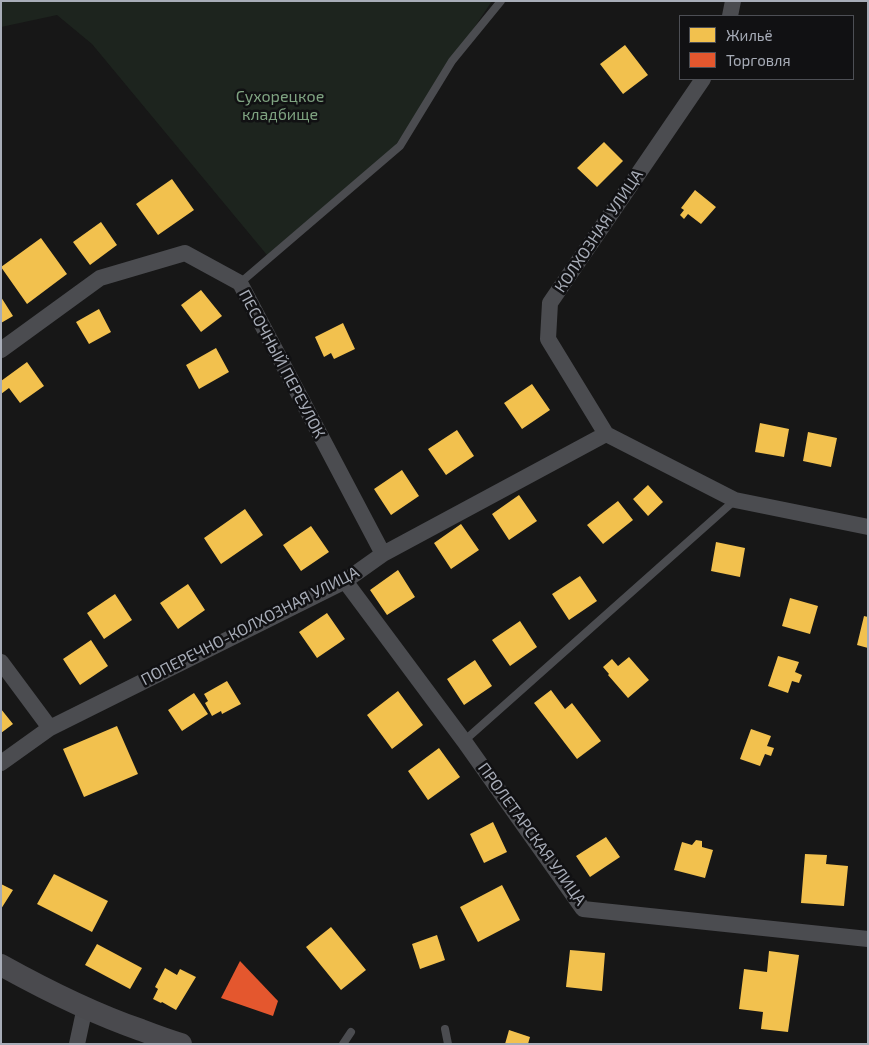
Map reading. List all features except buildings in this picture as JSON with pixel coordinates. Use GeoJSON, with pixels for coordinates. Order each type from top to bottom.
{"type":"FeatureCollection","features":[{"type":"Feature","properties":{"kind":"main road"},"geometry":{"type":"LineString","coordinates":[[1,964],[84,1007],[118,1022],[181,1044]]}},
{"type":"Feature","properties":{"kind":"street"},"geometry":{"type":"LineString","coordinates":[[730,15],[733,1]]}},
{"type":"Feature","properties":{"kind":"street","name":"КОЛХОЗНАЯ УЛИЦА"},"geometry":{"type":"LineString","coordinates":[[606,434],[548,339],[550,303],[702,80]]}},
{"type":"Feature","properties":{"kind":"street","name":"ПЕСОЧНЫЙ ПЕРЕУЛОК"},"geometry":{"type":"LineString","coordinates":[[1,350],[100,278],[185,253],[240,283],[382,554]]}},
{"type":"Feature","properties":{"kind":"street"},"geometry":{"type":"LineString","coordinates":[[606,434],[735,500],[868,527]]}},
{"type":"Feature","properties":{"kind":"street","name":"ПОПЕРЕЧНО-КОЛХОЗНАЯ УЛИЦА"},"geometry":{"type":"LineString","coordinates":[[1,763],[50,728],[345,580],[382,554],[606,434]]}},
{"type":"Feature","properties":{"kind":"street","name":"ПРОЛЕТАРСКАЯ УЛИЦА"},"geometry":{"type":"LineString","coordinates":[[345,580],[464,740],[584,909],[868,939]]}},
{"type":"Feature","properties":{"kind":"street"},"geometry":{"type":"LineString","coordinates":[[1,662],[50,728]]}},
{"type":"Feature","properties":{"kind":"street"},"geometry":{"type":"LineString","coordinates":[[77,1044],[84,1007]]}},
{"type":"Feature","properties":{"kind":"lane"},"geometry":{"type":"LineString","coordinates":[[240,283],[400,146],[452,61],[501,1]]}},
{"type":"Feature","properties":{"kind":"lane"},"geometry":{"type":"LineString","coordinates":[[464,740],[735,500]]}},
{"type":"Feature","properties":{"kind":"lane"},"geometry":{"type":"LineString","coordinates":[[445,1028],[448,1044]]}},
{"type":"Feature","properties":{"kind":"lane"},"geometry":{"type":"LineString","coordinates":[[343,1044],[351,1032]]}},
{"type":"Feature","properties":{"kind":"green space","name":"Сухорецкое кладбище"},"geometry":{"type":"Polygon","coordinates":[[[1,1],[492,1],[395,146],[267,255],[92,44],[57,15],[1,27],[1,1]]]}}]}
